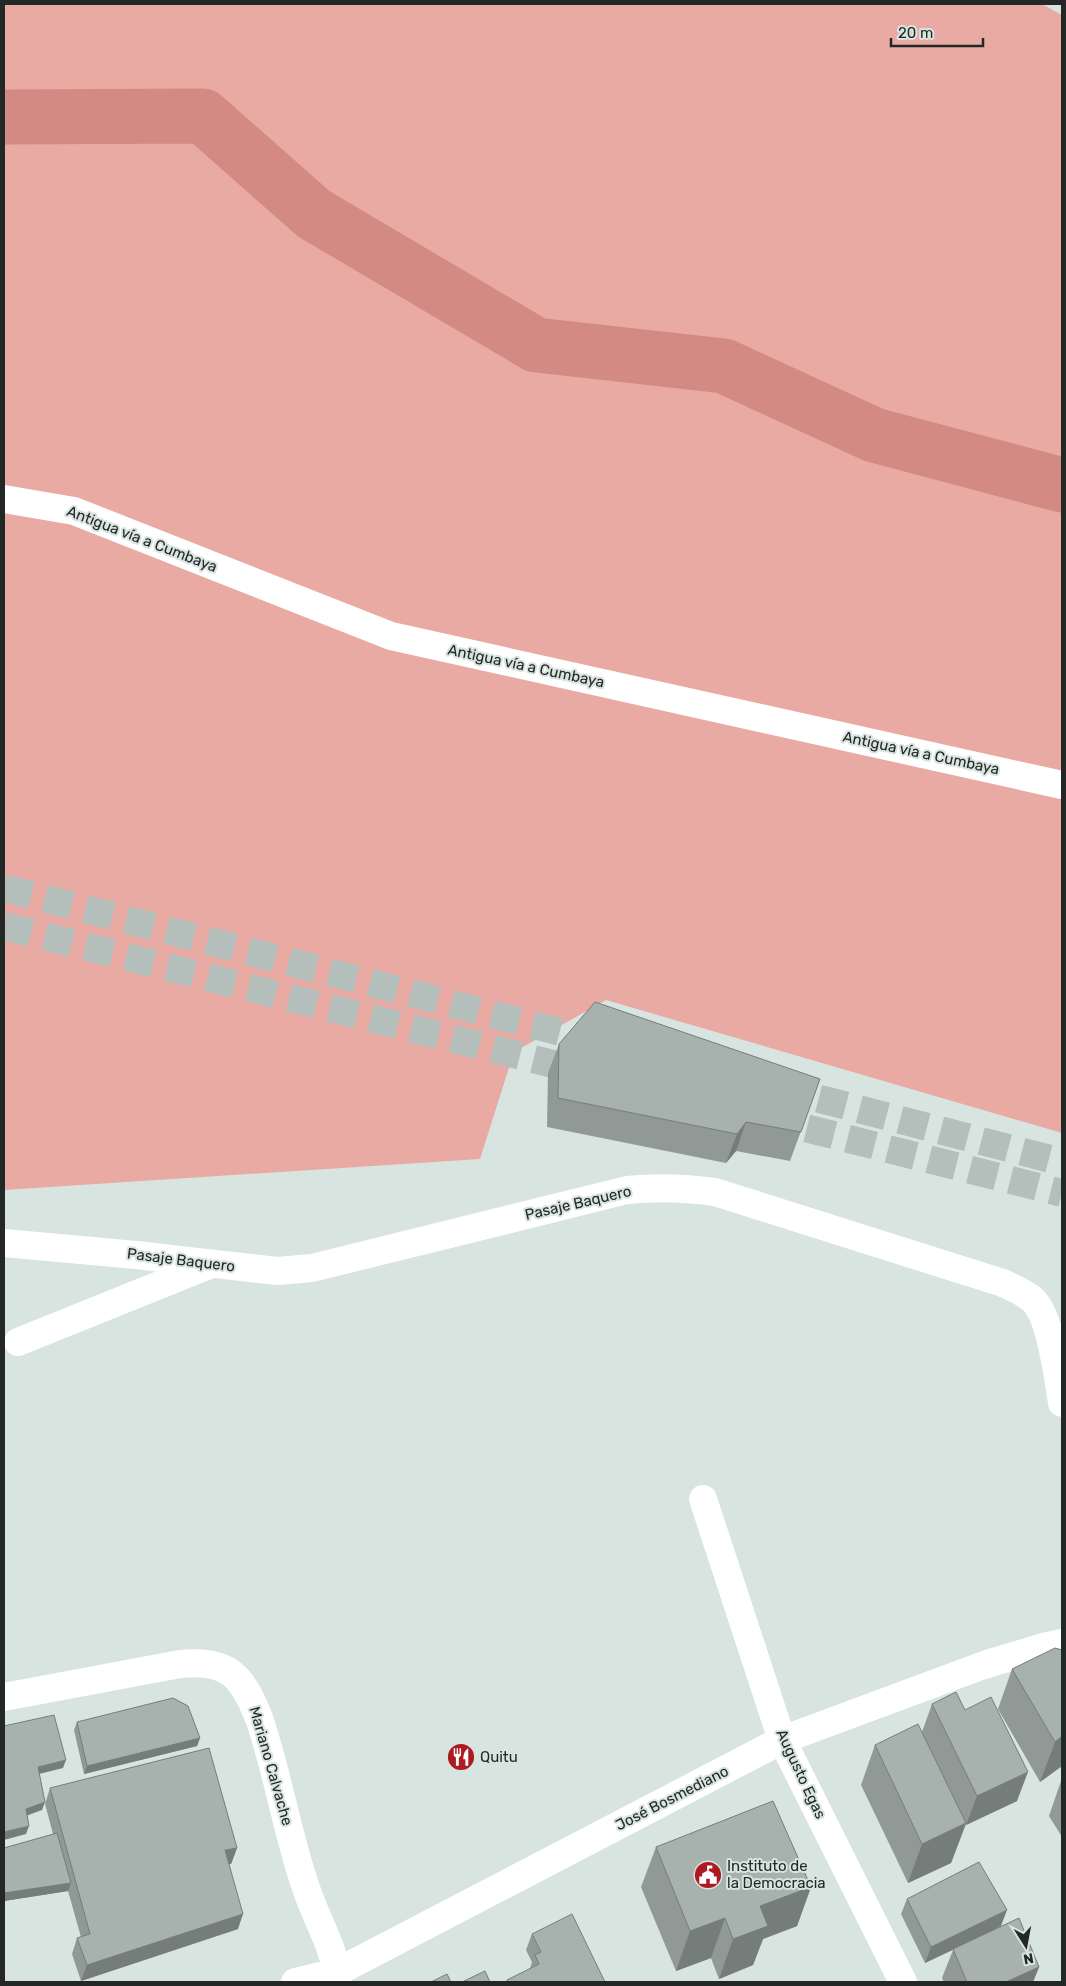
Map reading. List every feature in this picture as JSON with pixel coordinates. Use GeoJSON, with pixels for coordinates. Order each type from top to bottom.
{"type":"FeatureCollection","features":[{"type":"Feature","properties":{"kind":"street","name":"Antigua vía a Cumbaya"},"geometry":{"type":"LineString","coordinates":[[4,499],[74,511],[391,636],[1062,784]]}},
{"type":"Feature","properties":{"kind":"street","name":"Pasaje Baquero"},"geometry":{"type":"LineString","coordinates":[[4,1243],[136,1255],[277,1271],[312,1268],[628,1190],[686,1188],[715,1192],[1003,1283],[1021,1291],[1034,1301],[1042,1313],[1053,1350],[1062,1403]]}},
{"type":"Feature","properties":{"kind":"street"},"geometry":{"type":"LineString","coordinates":[[18,1342],[212,1264]]}},
{"type":"Feature","properties":{"kind":"street","name":"Augusto Egas"},"geometry":{"type":"LineString","coordinates":[[703,1499],[782,1740],[903,1982]]}},
{"type":"Feature","properties":{"kind":"street","name":"José Bosmediano"},"geometry":{"type":"LineString","coordinates":[[295,1982],[337,1977],[782,1740],[984,1666],[1047,1646],[1062,1644]]}},
{"type":"Feature","properties":{"kind":"street","name":"Mariano Calvache"},"geometry":{"type":"LineString","coordinates":[[4,1697],[180,1664],[209,1664],[231,1671],[242,1682],[259,1718],[306,1888],[321,1924],[337,1977]]}},
{"type":"Feature","properties":{"kind":"shaded area"},"geometry":{"type":"Polygon","coordinates":[[[4,4],[1042,4],[1062,15],[1062,1133],[606,1000],[514,1052],[480,1159],[4,1190],[4,4]]]}},
{"type":"Feature","properties":{"kind":"building"},"geometry":{"type":"Polygon","coordinates":[[[595,1002],[820,1079],[801,1132],[746,1122],[737,1134],[558,1098],[559,1044],[595,1002]]]}},
{"type":"Feature","properties":{"kind":"building"},"geometry":{"type":"Polygon","coordinates":[[[1055,1648],[1062,1650],[1062,1736],[1055,1742],[1012,1669],[1055,1648]]]}},
{"type":"Feature","properties":{"kind":"building"},"geometry":{"type":"Polygon","coordinates":[[[956,1692],[965,1710],[991,1697],[1028,1772],[977,1796],[932,1704],[956,1692]]]}},
{"type":"Feature","properties":{"kind":"building"},"geometry":{"type":"Polygon","coordinates":[[[173,1698],[188,1706],[200,1738],[87,1766],[77,1722],[173,1698]]]}},
{"type":"Feature","properties":{"kind":"building"},"geometry":{"type":"Polygon","coordinates":[[[54,1715],[66,1760],[38,1767],[45,1802],[26,1809],[29,1826],[4,1832],[4,1726],[54,1715]]]}},
{"type":"Feature","properties":{"kind":"building"},"geometry":{"type":"Polygon","coordinates":[[[918,1724],[966,1823],[922,1844],[875,1745],[918,1724]]]}},
{"type":"Feature","properties":{"kind":"building"},"geometry":{"type":"Polygon","coordinates":[[[209,1748],[237,1848],[225,1850],[243,1914],[87,1965],[77,1938],[90,1934],[50,1788],[209,1748]]]}},
{"type":"Feature","properties":{"kind":"building"},"geometry":{"type":"Polygon","coordinates":[[[773,1801],[811,1887],[760,1906],[768,1926],[733,1939],[725,1918],[690,1931],[656,1847],[773,1801]]]}},
{"type":"Feature","properties":{"kind":"building"},"geometry":{"type":"Polygon","coordinates":[[[57,1833],[71,1883],[4,1893],[4,1848],[57,1833]]]}},
{"type":"Feature","properties":{"kind":"building"},"geometry":{"type":"Polygon","coordinates":[[[979,1862],[1007,1910],[931,1947],[907,1899],[979,1862]]]}},
{"type":"Feature","properties":{"kind":"building"},"geometry":{"type":"Polygon","coordinates":[[[572,1914],[605,1982],[508,1982],[507,1980],[539,1964],[535,1955],[541,1952],[532,1934],[572,1914]]]}},
{"type":"Feature","properties":{"kind":"building"},"geometry":{"type":"Polygon","coordinates":[[[1019,1918],[1039,1967],[1006,1982],[967,1982],[953,1949],[1019,1918]]]}},
{"type":"Feature","properties":{"kind":"building"},"geometry":{"type":"Polygon","coordinates":[[[485,1971],[490,1982],[462,1982],[485,1971]]]}},
{"type":"Feature","properties":{"kind":"building"},"geometry":{"type":"Polygon","coordinates":[[[447,1974],[451,1982],[431,1982],[447,1974]]]}},
{"type":"Feature","properties":{"kind":"waterway"},"geometry":{"type":"LineString","coordinates":[[4,117],[203,116],[314,214],[536,345],[724,366],[874,435],[1062,485]]}},
{"type":"Feature","properties":{"kind":"tunnel"},"geometry":{"type":"LineString","coordinates":[[4,888],[603,1043]]}},
{"type":"Feature","properties":{"kind":"tunnel"},"geometry":{"type":"LineString","coordinates":[[4,926],[589,1073]]}},
{"type":"Feature","properties":{"kind":"tunnel"},"geometry":{"type":"LineString","coordinates":[[778,1088],[1062,1162]]}},
{"type":"Feature","properties":{"kind":"tunnel"},"geometry":{"type":"LineString","coordinates":[[766,1118],[1062,1193]]}},
{"type":"Feature","properties":{"kind":"place","name":"Quitu"},"geometry":{"type":"Point","coordinates":[461,1757]}},
{"type":"Feature","properties":{"kind":"place","name":"Instituto de la Democracia"},"geometry":{"type":"Point","coordinates":[708,1875]}}]}
